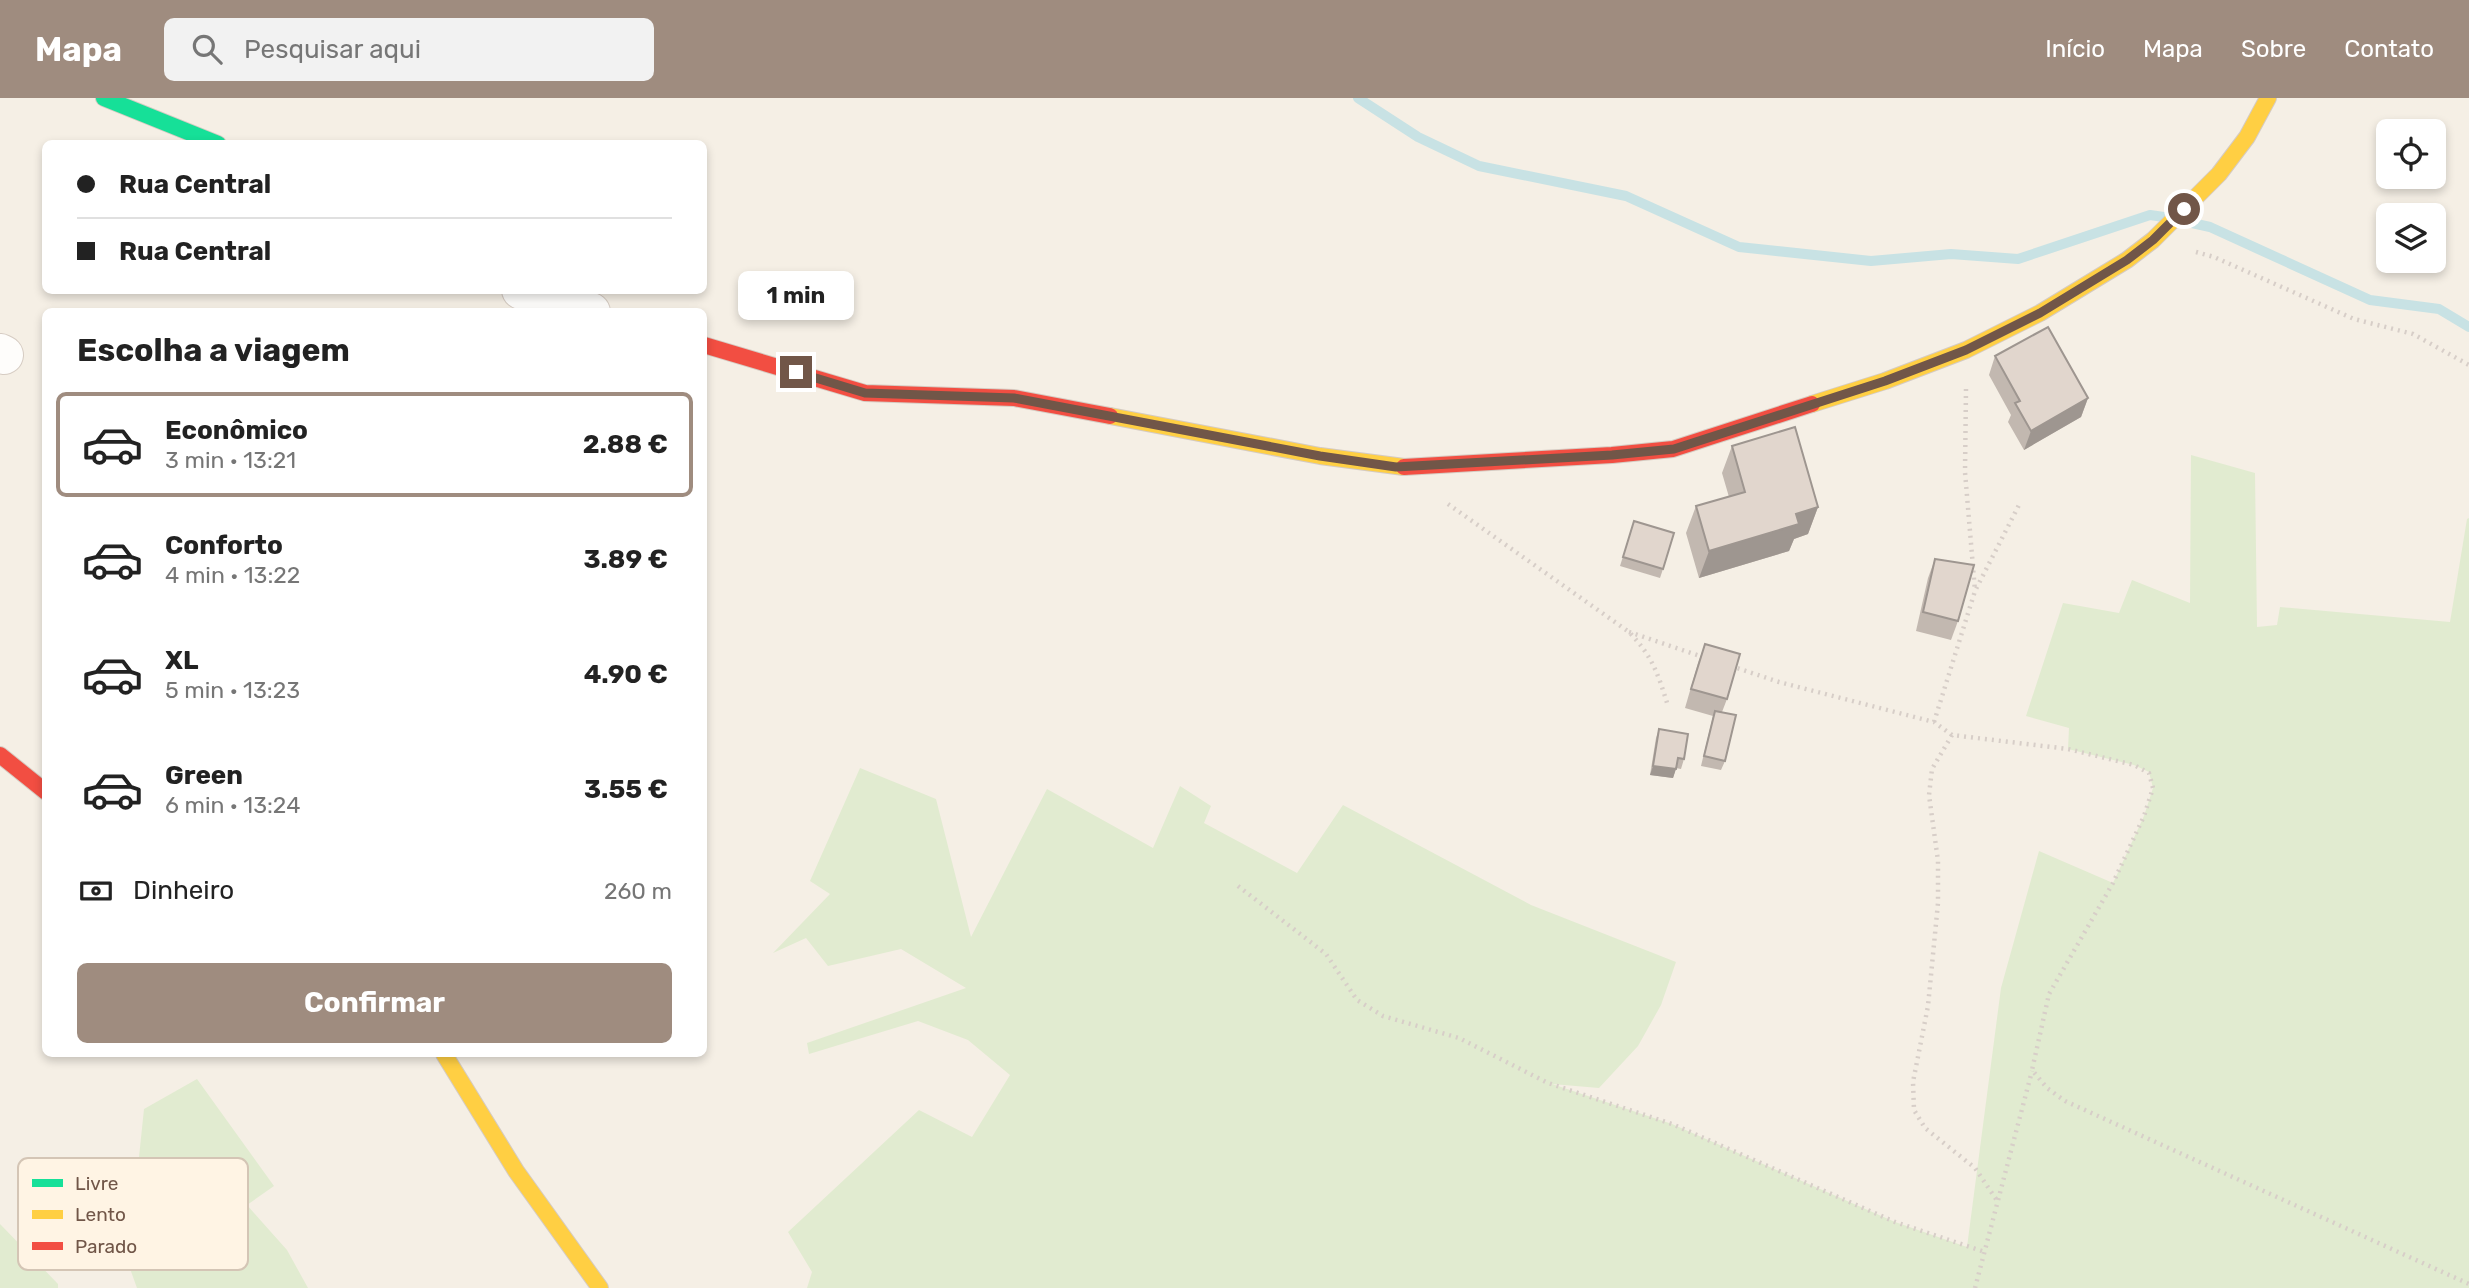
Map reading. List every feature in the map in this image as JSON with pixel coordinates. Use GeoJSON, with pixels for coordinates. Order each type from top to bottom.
{"type":"FeatureCollection","features":[{"type":"Feature","properties":{"kind":"street"},"geometry":{"type":"LineString","coordinates":[[104,98],[208,140]]}},
{"type":"Feature","properties":{"kind":"street"},"geometry":{"type":"LineString","coordinates":[[707,346],[865,393],[1014,398],[1320,456],[1396,467],[1674,449],[1872,385],[1966,350],[2040,313],[2127,260],[2153,240],[2219,174],[2247,137],[2268,98]]}},
{"type":"Feature","properties":{"kind":"street"},"geometry":{"type":"LineString","coordinates":[[534,294],[578,308]]}},
{"type":"Feature","properties":{"kind":"street"},"geometry":{"type":"LineString","coordinates":[[0,755],[42,789]]}},
{"type":"Feature","properties":{"kind":"street"},"geometry":{"type":"LineString","coordinates":[[446,1057],[516,1171],[600,1288]]}},
{"type":"Feature","properties":{"kind":"path"},"geometry":{"type":"LineString","coordinates":[[2153,240],[2214,257],[2354,319],[2413,334],[2469,365]]}},
{"type":"Feature","properties":{"kind":"path"},"geometry":{"type":"LineString","coordinates":[[1966,350],[1965,472],[1975,591]]}},
{"type":"Feature","properties":{"kind":"path"},"geometry":{"type":"LineString","coordinates":[[1396,467],[1629,632],[1647,650],[1668,706]]}},
{"type":"Feature","properties":{"kind":"path"},"geometry":{"type":"LineString","coordinates":[[1934,722],[1975,591],[2019,505]]}},
{"type":"Feature","properties":{"kind":"path"},"geometry":{"type":"LineString","coordinates":[[1629,632],[1704,657]]}},
{"type":"Feature","properties":{"kind":"path"},"geometry":{"type":"LineString","coordinates":[[1729,665],[1779,682],[1934,722],[1952,735],[2068,749],[2134,765],[2149,773],[2153,788],[2144,816],[2113,883],[2049,993],[2032,1070],[1975,1288]]}},
{"type":"Feature","properties":{"kind":"path"},"geometry":{"type":"LineString","coordinates":[[1952,735],[1932,769],[1929,795],[1938,861],[1938,903],[1928,1006],[1913,1082],[1914,1110],[1925,1128],[1975,1168],[1998,1202]]}},
{"type":"Feature","properties":{"kind":"path"},"geometry":{"type":"LineString","coordinates":[[1238,886],[1326,954],[1357,1000],[1383,1016],[1459,1038],[1548,1083],[1672,1124],[1895,1222],[1985,1252]]}},
{"type":"Feature","properties":{"kind":"path"},"geometry":{"type":"LineString","coordinates":[[2032,1070],[2047,1088],[2065,1101],[2469,1284]]}},
{"type":"Feature","properties":{"kind":"green space"},"geometry":{"type":"Polygon","coordinates":[[[2191,455],[2255,473],[2257,627],[2277,625],[2280,607],[2450,622],[2469,518],[2469,1288],[807,1288],[812,1272],[788,1232],[919,1110],[972,1137],[1010,1075],[968,1040],[918,1021],[809,1054],[807,1043],[966,988],[901,949],[828,966],[806,938],[773,953],[830,894],[810,881],[860,768],[936,799],[971,937],[1047,789],[1153,848],[1180,786],[1211,806],[1204,823],[1297,873],[1343,805],[1531,905],[1676,962],[1661,1005],[1638,1046],[1599,1088],[1552,1084],[1672,1124],[1895,1222],[1967,1247],[2001,988],[2039,851],[2113,883],[2144,816],[2153,788],[2149,772],[2134,765],[2068,749],[2069,728],[2026,716],[2063,603],[2119,613],[2132,580],[2190,603],[2191,455]]]}},
{"type":"Feature","properties":{"kind":"green space"},"geometry":{"type":"Polygon","coordinates":[[[197,1079],[274,1186],[248,1204],[248,1158],[139,1158],[144,1109],[197,1079]]]}},
{"type":"Feature","properties":{"kind":"green space"},"geometry":{"type":"Polygon","coordinates":[[[248,1206],[287,1250],[308,1288],[137,1288],[131,1270],[248,1270],[248,1206]]]}},
{"type":"Feature","properties":{"kind":"green space"},"geometry":{"type":"Polygon","coordinates":[[[0,1224],[18,1243],[18,1270],[44,1270],[58,1284],[58,1288],[0,1288],[0,1224]]]}},
{"type":"Feature","properties":{"kind":"building"},"geometry":{"type":"Polygon","coordinates":[[[2048,327],[2088,398],[2031,431],[2015,403],[2020,401],[1995,356],[2048,327]]]}},
{"type":"Feature","properties":{"kind":"building"},"geometry":{"type":"Polygon","coordinates":[[[1795,427],[1818,507],[1796,514],[1799,524],[1709,551],[1696,506],[1745,492],[1732,446],[1795,427]]]}},
{"type":"Feature","properties":{"kind":"building"},"geometry":{"type":"Polygon","coordinates":[[[1634,521],[1674,533],[1663,569],[1623,557],[1634,521]]]}},
{"type":"Feature","properties":{"kind":"building"},"geometry":{"type":"Polygon","coordinates":[[[1935,559],[1974,565],[1958,621],[1923,612],[1935,559]]]}},
{"type":"Feature","properties":{"kind":"building"},"geometry":{"type":"Polygon","coordinates":[[[1705,644],[1740,654],[1727,699],[1691,689],[1705,644]]]}},
{"type":"Feature","properties":{"kind":"building"},"geometry":{"type":"Polygon","coordinates":[[[1715,711],[1736,715],[1725,761],[1704,756],[1715,711]]]}},
{"type":"Feature","properties":{"kind":"building"},"geometry":{"type":"Polygon","coordinates":[[[1659,729],[1688,734],[1684,759],[1678,758],[1676,769],[1653,766],[1659,729]]]}},
{"type":"Feature","properties":{"kind":"waterway"},"geometry":{"type":"LineString","coordinates":[[1358,98],[1418,137],[1479,166],[1626,196],[1739,247],[1871,261],[1951,254],[2018,259],[2150,215],[2164,217]]}},
{"type":"Feature","properties":{"kind":"waterway"},"geometry":{"type":"LineString","coordinates":[[2183,221],[2210,227],[2370,300],[2439,309],[2469,327]]}},
{"type":"Feature","properties":{"kind":"traffic: fast"},"geometry":{"type":"LineString","coordinates":[[104,98],[208,140]]}},
{"type":"Feature","properties":{"kind":"traffic: slow"},"geometry":{"type":"LineString","coordinates":[[1812,404],[1885,381],[1966,350],[2040,313],[2127,260],[2153,240],[2219,174],[2247,137],[2268,98]]}},
{"type":"Feature","properties":{"kind":"traffic: slow"},"geometry":{"type":"LineString","coordinates":[[1110,416],[1320,456],[1404,467]]}},
{"type":"Feature","properties":{"kind":"traffic: slow"},"geometry":{"type":"LineString","coordinates":[[446,1057],[516,1171],[600,1288]]}},
{"type":"Feature","properties":{"kind":"traffic: jam"},"geometry":{"type":"LineString","coordinates":[[707,346],[865,393],[1014,398],[1110,416]]}},
{"type":"Feature","properties":{"kind":"traffic: jam"},"geometry":{"type":"LineString","coordinates":[[1404,467],[1673,449],[1812,404]]}},
{"type":"Feature","properties":{"kind":"traffic: jam"},"geometry":{"type":"LineString","coordinates":[[0,755],[42,789]]}},
{"type":"Feature","properties":{"kind":"route"},"geometry":{"type":"LineString","coordinates":[[796,372],[865,393],[1014,398],[1320,456],[1396,467],[1674,449],[1885,381],[1966,350],[2040,313],[2127,260],[2153,240],[2184,209]]}}]}
